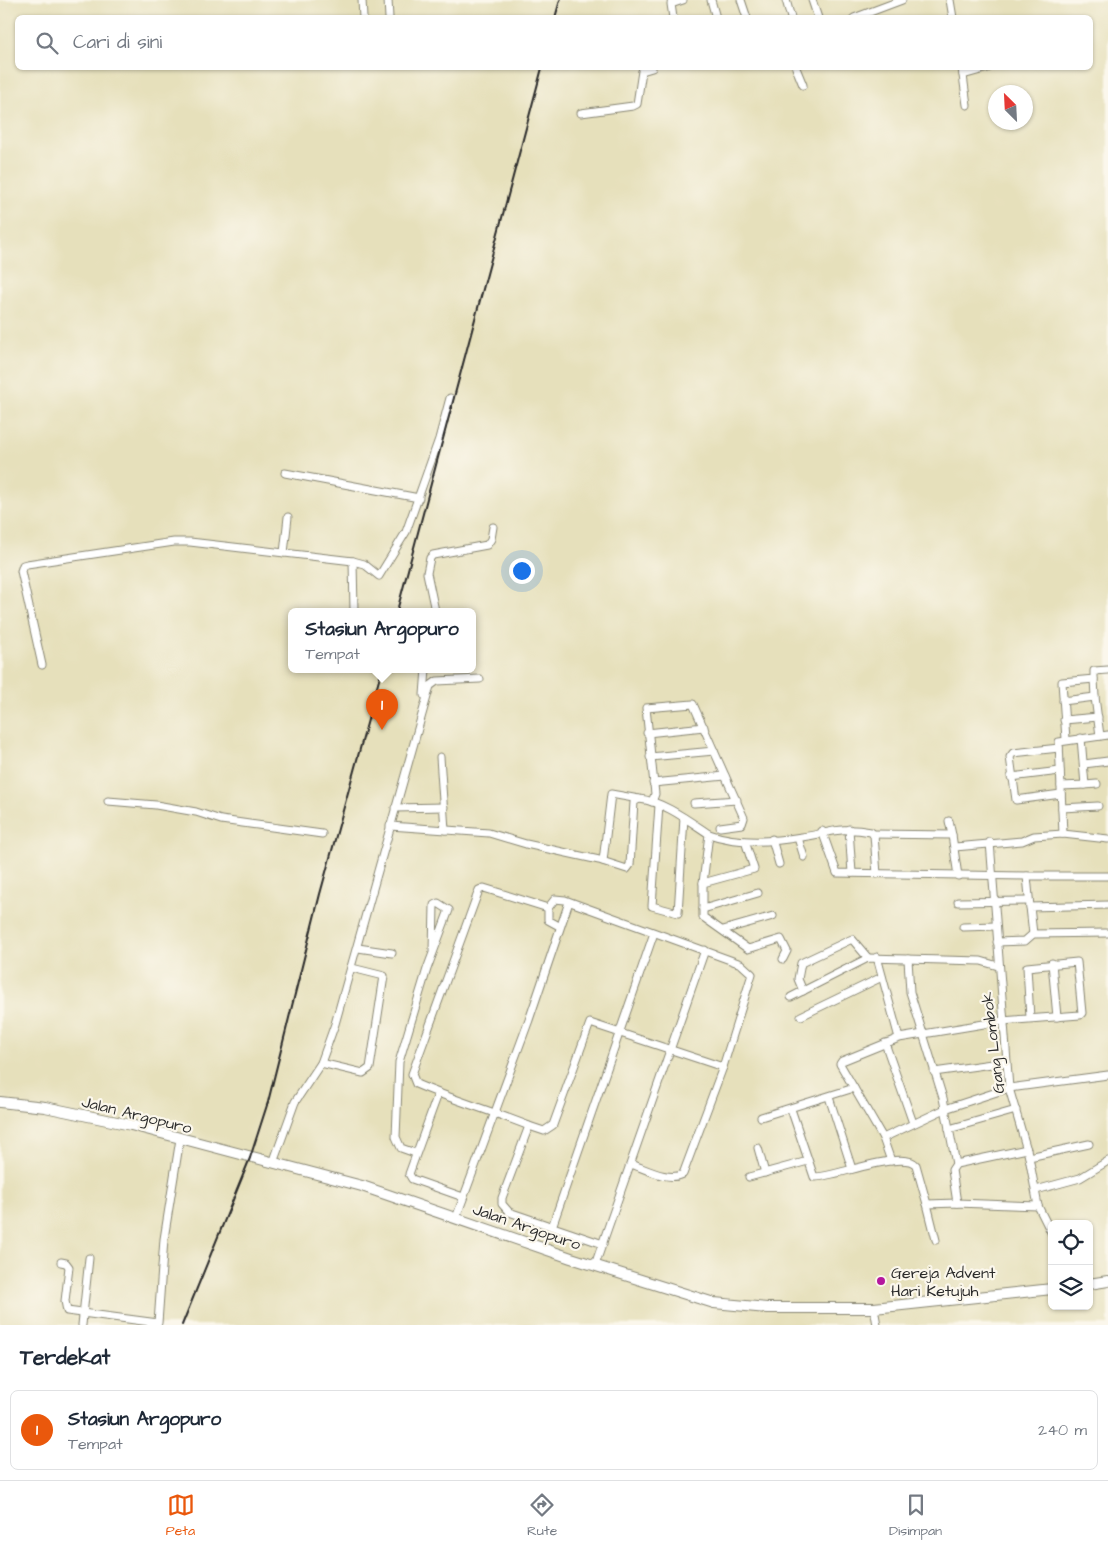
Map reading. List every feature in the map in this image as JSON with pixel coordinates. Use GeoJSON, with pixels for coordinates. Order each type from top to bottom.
{"type":"FeatureCollection","features":[{"type":"Feature","properties":{"kind":"highway","name":"Jalan Argopuro"},"geometry":{"type":"LineString","coordinates":[[0,1102],[44,1107],[131,1125],[180,1140],[362,1186],[714,1303],[767,1308],[874,1308],[1048,1290]]}},
{"type":"Feature","properties":{"kind":"highway"},"geometry":{"type":"LineString","coordinates":[[1093,1283],[1108,1281]]}},
{"type":"Feature","properties":{"kind":"street"},"geometry":{"type":"LineString","coordinates":[[362,0],[363,15]]}},
{"type":"Feature","properties":{"kind":"street"},"geometry":{"type":"LineString","coordinates":[[388,0],[389,15]]}},
{"type":"Feature","properties":{"kind":"street"},"geometry":{"type":"LineString","coordinates":[[673,15],[671,4],[683,0]]}},
{"type":"Feature","properties":{"kind":"street"},"geometry":{"type":"LineString","coordinates":[[711,0],[715,15]]}},
{"type":"Feature","properties":{"kind":"street"},"geometry":{"type":"LineString","coordinates":[[741,0],[746,15]]}},
{"type":"Feature","properties":{"kind":"street"},"geometry":{"type":"LineString","coordinates":[[786,0],[790,15]]}},
{"type":"Feature","properties":{"kind":"street"},"geometry":{"type":"LineString","coordinates":[[812,0],[817,15]]}},
{"type":"Feature","properties":{"kind":"street"},"geometry":{"type":"LineString","coordinates":[[862,15],[902,0]]}},
{"type":"Feature","properties":{"kind":"street"},"geometry":{"type":"LineString","coordinates":[[950,0],[953,15]]}},
{"type":"Feature","properties":{"kind":"street"},"geometry":{"type":"LineString","coordinates":[[581,113],[634,106],[637,104],[642,72],[647,70]]}},
{"type":"Feature","properties":{"kind":"street"},"geometry":{"type":"LineString","coordinates":[[797,70],[802,85]]}},
{"type":"Feature","properties":{"kind":"street"},"geometry":{"type":"LineString","coordinates":[[962,71],[967,105]]}},
{"type":"Feature","properties":{"kind":"street"},"geometry":{"type":"LineString","coordinates":[[42,665],[21,571],[23,565],[174,542],[238,546],[353,561],[364,564],[379,576],[406,532],[419,498],[450,398]]}},
{"type":"Feature","properties":{"kind":"street"},"geometry":{"type":"LineString","coordinates":[[284,473],[419,498]]}},
{"type":"Feature","properties":{"kind":"street"},"geometry":{"type":"LineString","coordinates":[[284,553],[288,517]]}},
{"type":"Feature","properties":{"kind":"street"},"geometry":{"type":"LineString","coordinates":[[434,608],[427,573],[430,558],[433,555],[487,545],[491,539],[493,528]]}},
{"type":"Feature","properties":{"kind":"street"},"geometry":{"type":"LineString","coordinates":[[353,561],[354,608]]}},
{"type":"Feature","properties":{"kind":"street"},"geometry":{"type":"LineString","coordinates":[[1100,736],[1094,671],[1108,670]]}},
{"type":"Feature","properties":{"kind":"street"},"geometry":{"type":"LineString","coordinates":[[422,710],[426,673]]}},
{"type":"Feature","properties":{"kind":"street"},"geometry":{"type":"LineString","coordinates":[[273,1163],[297,1098],[321,1063],[358,948],[430,686],[434,682],[480,679]]}},
{"type":"Feature","properties":{"kind":"street"},"geometry":{"type":"LineString","coordinates":[[1066,740],[1063,682],[1094,679]]}},
{"type":"Feature","properties":{"kind":"street"},"geometry":{"type":"LineString","coordinates":[[1063,701],[1095,697]]}},
{"type":"Feature","properties":{"kind":"street"},"geometry":{"type":"LineString","coordinates":[[684,818],[678,913],[652,906],[656,804],[645,710],[648,707],[693,704],[744,818],[742,824],[720,827]]}},
{"type":"Feature","properties":{"kind":"street"},"geometry":{"type":"LineString","coordinates":[[1064,720],[1098,717]]}},
{"type":"Feature","properties":{"kind":"street"},"geometry":{"type":"LineString","coordinates":[[648,733],[704,727]]}},
{"type":"Feature","properties":{"kind":"street"},"geometry":{"type":"LineString","coordinates":[[1063,834],[1060,741],[1108,735]]}},
{"type":"Feature","properties":{"kind":"street"},"geometry":{"type":"LineString","coordinates":[[1082,738],[1086,784]]}},
{"type":"Feature","properties":{"kind":"street"},"geometry":{"type":"LineString","coordinates":[[1059,748],[1011,754],[1011,777],[1016,800],[1086,784],[1097,784]]}},
{"type":"Feature","properties":{"kind":"street"},"geometry":{"type":"LineString","coordinates":[[650,758],[714,751]]}},
{"type":"Feature","properties":{"kind":"street"},"geometry":{"type":"LineString","coordinates":[[440,757],[445,830]]}},
{"type":"Feature","properties":{"kind":"street"},"geometry":{"type":"LineString","coordinates":[[1084,764],[1108,761]]}},
{"type":"Feature","properties":{"kind":"street"},"geometry":{"type":"LineString","coordinates":[[1011,777],[1060,771]]}},
{"type":"Feature","properties":{"kind":"street"},"geometry":{"type":"LineString","coordinates":[[653,783],[725,776]]}},
{"type":"Feature","properties":{"kind":"street"},"geometry":{"type":"LineString","coordinates":[[603,862],[611,794],[656,804],[684,818],[709,834],[730,840],[798,838],[822,831],[849,829],[873,834],[952,835]]}},
{"type":"Feature","properties":{"kind":"street"},"geometry":{"type":"LineString","coordinates":[[390,826],[489,833],[627,869],[629,868],[634,802],[639,799]]}},
{"type":"Feature","properties":{"kind":"street"},"geometry":{"type":"LineString","coordinates":[[694,803],[737,800]]}},
{"type":"Feature","properties":{"kind":"street"},"geometry":{"type":"LineString","coordinates":[[108,801],[156,805],[196,812],[221,820],[322,834]]}},
{"type":"Feature","properties":{"kind":"street"},"geometry":{"type":"LineString","coordinates":[[1062,813],[1098,806]]}},
{"type":"Feature","properties":{"kind":"street"},"geometry":{"type":"LineString","coordinates":[[395,808],[444,807]]}},
{"type":"Feature","properties":{"kind":"street"},"geometry":{"type":"LineString","coordinates":[[949,821],[955,847],[958,876]]}},
{"type":"Feature","properties":{"kind":"street"},"geometry":{"type":"LineString","coordinates":[[849,829],[852,873]]}},
{"type":"Feature","properties":{"kind":"street"},"geometry":{"type":"LineString","coordinates":[[822,831],[837,873],[958,876],[994,874],[1108,876]]}},
{"type":"Feature","properties":{"kind":"street"},"geometry":{"type":"LineString","coordinates":[[709,834],[703,883],[704,917],[748,948],[781,938],[787,951],[783,959]]}},
{"type":"Feature","properties":{"kind":"street"},"geometry":{"type":"LineString","coordinates":[[873,834],[877,874]]}},
{"type":"Feature","properties":{"kind":"street"},"geometry":{"type":"LineString","coordinates":[[955,847],[1022,840],[1034,836],[1063,834],[1108,836]]}},
{"type":"Feature","properties":{"kind":"street"},"geometry":{"type":"LineString","coordinates":[[798,838],[804,857]]}},
{"type":"Feature","properties":{"kind":"street"},"geometry":{"type":"LineString","coordinates":[[772,839],[779,864]]}},
{"type":"Feature","properties":{"kind":"street"},"geometry":{"type":"LineString","coordinates":[[703,883],[754,869],[745,841]]}},
{"type":"Feature","properties":{"kind":"street","name":"Gang Lombok"},"geometry":{"type":"LineString","coordinates":[[990,842],[994,874],[1002,1021],[1009,1088],[1029,1157],[1038,1206],[1048,1225]]}},
{"type":"Feature","properties":{"kind":"street"},"geometry":{"type":"LineString","coordinates":[[1026,876],[1033,934]]}},
{"type":"Feature","properties":{"kind":"street"},"geometry":{"type":"LineString","coordinates":[[548,908],[484,888],[479,890],[412,1074],[416,1084],[438,1094],[544,1131],[553,1125],[590,1023],[723,1067]]}},
{"type":"Feature","properties":{"kind":"street"},"geometry":{"type":"LineString","coordinates":[[703,909],[758,893]]}},
{"type":"Feature","properties":{"kind":"street"},"geometry":{"type":"LineString","coordinates":[[559,926],[548,920],[548,908],[555,899],[569,902],[705,950],[741,964],[752,974],[723,1067],[683,1174],[678,1178],[669,1177],[631,1164]]}},
{"type":"Feature","properties":{"kind":"street"},"geometry":{"type":"LineString","coordinates":[[958,902],[994,901],[1030,904],[1108,905]]}},
{"type":"Feature","properties":{"kind":"street"},"geometry":{"type":"LineString","coordinates":[[456,1218],[529,1020],[559,926],[569,902]]}},
{"type":"Feature","properties":{"kind":"street"},"geometry":{"type":"LineString","coordinates":[[415,1154],[402,1148],[396,1137],[398,1062],[433,951],[450,910],[438,903],[434,905],[433,951]]}},
{"type":"Feature","properties":{"kind":"street"},"geometry":{"type":"LineString","coordinates":[[723,930],[773,916]]}},
{"type":"Feature","properties":{"kind":"street"},"geometry":{"type":"LineString","coordinates":[[964,927],[996,926]]}},
{"type":"Feature","properties":{"kind":"street"},"geometry":{"type":"LineString","coordinates":[[552,1227],[654,933]]}},
{"type":"Feature","properties":{"kind":"street"},"geometry":{"type":"LineString","coordinates":[[997,942],[1025,941],[1033,934],[1108,933]]}},
{"type":"Feature","properties":{"kind":"street"},"geometry":{"type":"LineString","coordinates":[[803,991],[798,981],[798,968],[801,962],[852,939],[868,958]]}},
{"type":"Feature","properties":{"kind":"street"},"geometry":{"type":"LineString","coordinates":[[358,948],[392,954]]}},
{"type":"Feature","properties":{"kind":"street"},"geometry":{"type":"LineString","coordinates":[[595,1265],[705,950]]}},
{"type":"Feature","properties":{"kind":"street"},"geometry":{"type":"LineString","coordinates":[[981,961],[998,954]]}},
{"type":"Feature","properties":{"kind":"street"},"geometry":{"type":"LineString","coordinates":[[877,957],[899,1038]]}},
{"type":"Feature","properties":{"kind":"street"},"geometry":{"type":"LineString","coordinates":[[791,997],[868,958],[981,961],[998,966]]}},
{"type":"Feature","properties":{"kind":"street"},"geometry":{"type":"LineString","coordinates":[[908,959],[910,992],[945,1109],[956,1164]]}},
{"type":"Feature","properties":{"kind":"street"},"geometry":{"type":"LineString","coordinates":[[891,1161],[883,1138],[840,1067],[840,1062],[899,1038],[922,1033],[1002,1021],[1082,1014],[1079,967],[1076,961],[1027,967],[1030,1018]]}},
{"type":"Feature","properties":{"kind":"street"},"geometry":{"type":"LineString","coordinates":[[1052,963],[1057,1017]]}},
{"type":"Feature","properties":{"kind":"street"},"geometry":{"type":"LineString","coordinates":[[321,1063],[363,1073],[367,1072],[370,1068],[384,976],[352,968]]}},
{"type":"Feature","properties":{"kind":"street"},"geometry":{"type":"LineString","coordinates":[[801,1016],[882,977]]}},
{"type":"Feature","properties":{"kind":"street"},"geometry":{"type":"LineString","coordinates":[[885,1043],[913,1122]]}},
{"type":"Feature","properties":{"kind":"street"},"geometry":{"type":"LineString","coordinates":[[934,1072],[1006,1062]]}},
{"type":"Feature","properties":{"kind":"street"},"geometry":{"type":"LineString","coordinates":[[883,1138],[913,1122],[945,1109],[1009,1088],[1108,1074]]}},
{"type":"Feature","properties":{"kind":"street"},"geometry":{"type":"LineString","coordinates":[[761,1117],[792,1109],[854,1088]]}},
{"type":"Feature","properties":{"kind":"street"},"geometry":{"type":"LineString","coordinates":[[438,1094],[415,1154],[409,1172],[410,1177],[463,1197]]}},
{"type":"Feature","properties":{"kind":"street"},"geometry":{"type":"LineString","coordinates":[[829,1097],[852,1169]]}},
{"type":"Feature","properties":{"kind":"street"},"geometry":{"type":"LineString","coordinates":[[792,1109],[814,1178],[891,1161],[913,1161],[936,1240]]}},
{"type":"Feature","properties":{"kind":"street"},"geometry":{"type":"LineString","coordinates":[[949,1129],[1016,1110]]}},
{"type":"Feature","properties":{"kind":"street"},"geometry":{"type":"LineString","coordinates":[[529,1126],[502,1198],[502,1204],[509,1212],[603,1244]]}},
{"type":"Feature","properties":{"kind":"street"},"geometry":{"type":"LineString","coordinates":[[61,1262],[66,1263],[70,1272],[64,1301],[66,1310],[158,1324],[164,1239],[180,1140]]}},
{"type":"Feature","properties":{"kind":"street"},"geometry":{"type":"LineString","coordinates":[[1029,1157],[1089,1144]]}},
{"type":"Feature","properties":{"kind":"street"},"geometry":{"type":"LineString","coordinates":[[758,1148],[764,1173]]}},
{"type":"Feature","properties":{"kind":"street"},"geometry":{"type":"LineString","coordinates":[[957,1203],[952,1170],[956,1164],[1027,1149]]}},
{"type":"Feature","properties":{"kind":"street"},"geometry":{"type":"LineString","coordinates":[[1036,1190],[1080,1178],[1108,1161]]}},
{"type":"Feature","properties":{"kind":"street"},"geometry":{"type":"LineString","coordinates":[[749,1177],[808,1162]]}},
{"type":"Feature","properties":{"kind":"street"},"geometry":{"type":"LineString","coordinates":[[927,1204],[957,1203],[1038,1206]]}},
{"type":"Feature","properties":{"kind":"street"},"geometry":{"type":"LineString","coordinates":[[82,1325],[90,1258]]}},
{"type":"Feature","properties":{"kind":"street"},"geometry":{"type":"LineString","coordinates":[[874,1308],[877,1325]]}},
{"type":"Feature","properties":{"kind":"railway"},"geometry":{"type":"LineString","coordinates":[[556,15],[560,0]]}},
{"type":"Feature","properties":{"kind":"railway"},"geometry":{"type":"LineString","coordinates":[[398,608],[541,70]]}},
{"type":"Feature","properties":{"kind":"railway"},"geometry":{"type":"LineString","coordinates":[[182,1325],[250,1158],[268,1102],[320,894],[381,673]]}},
{"type":"Feature","properties":{"kind":"place","name":"Stasiun Argopuro"},"geometry":{"type":"Point","coordinates":[382,730]}},
{"type":"Feature","properties":{"kind":"place","name":"Gereja Advent Hari Ketujuh"},"geometry":{"type":"Point","coordinates":[881,1281]}}]}
